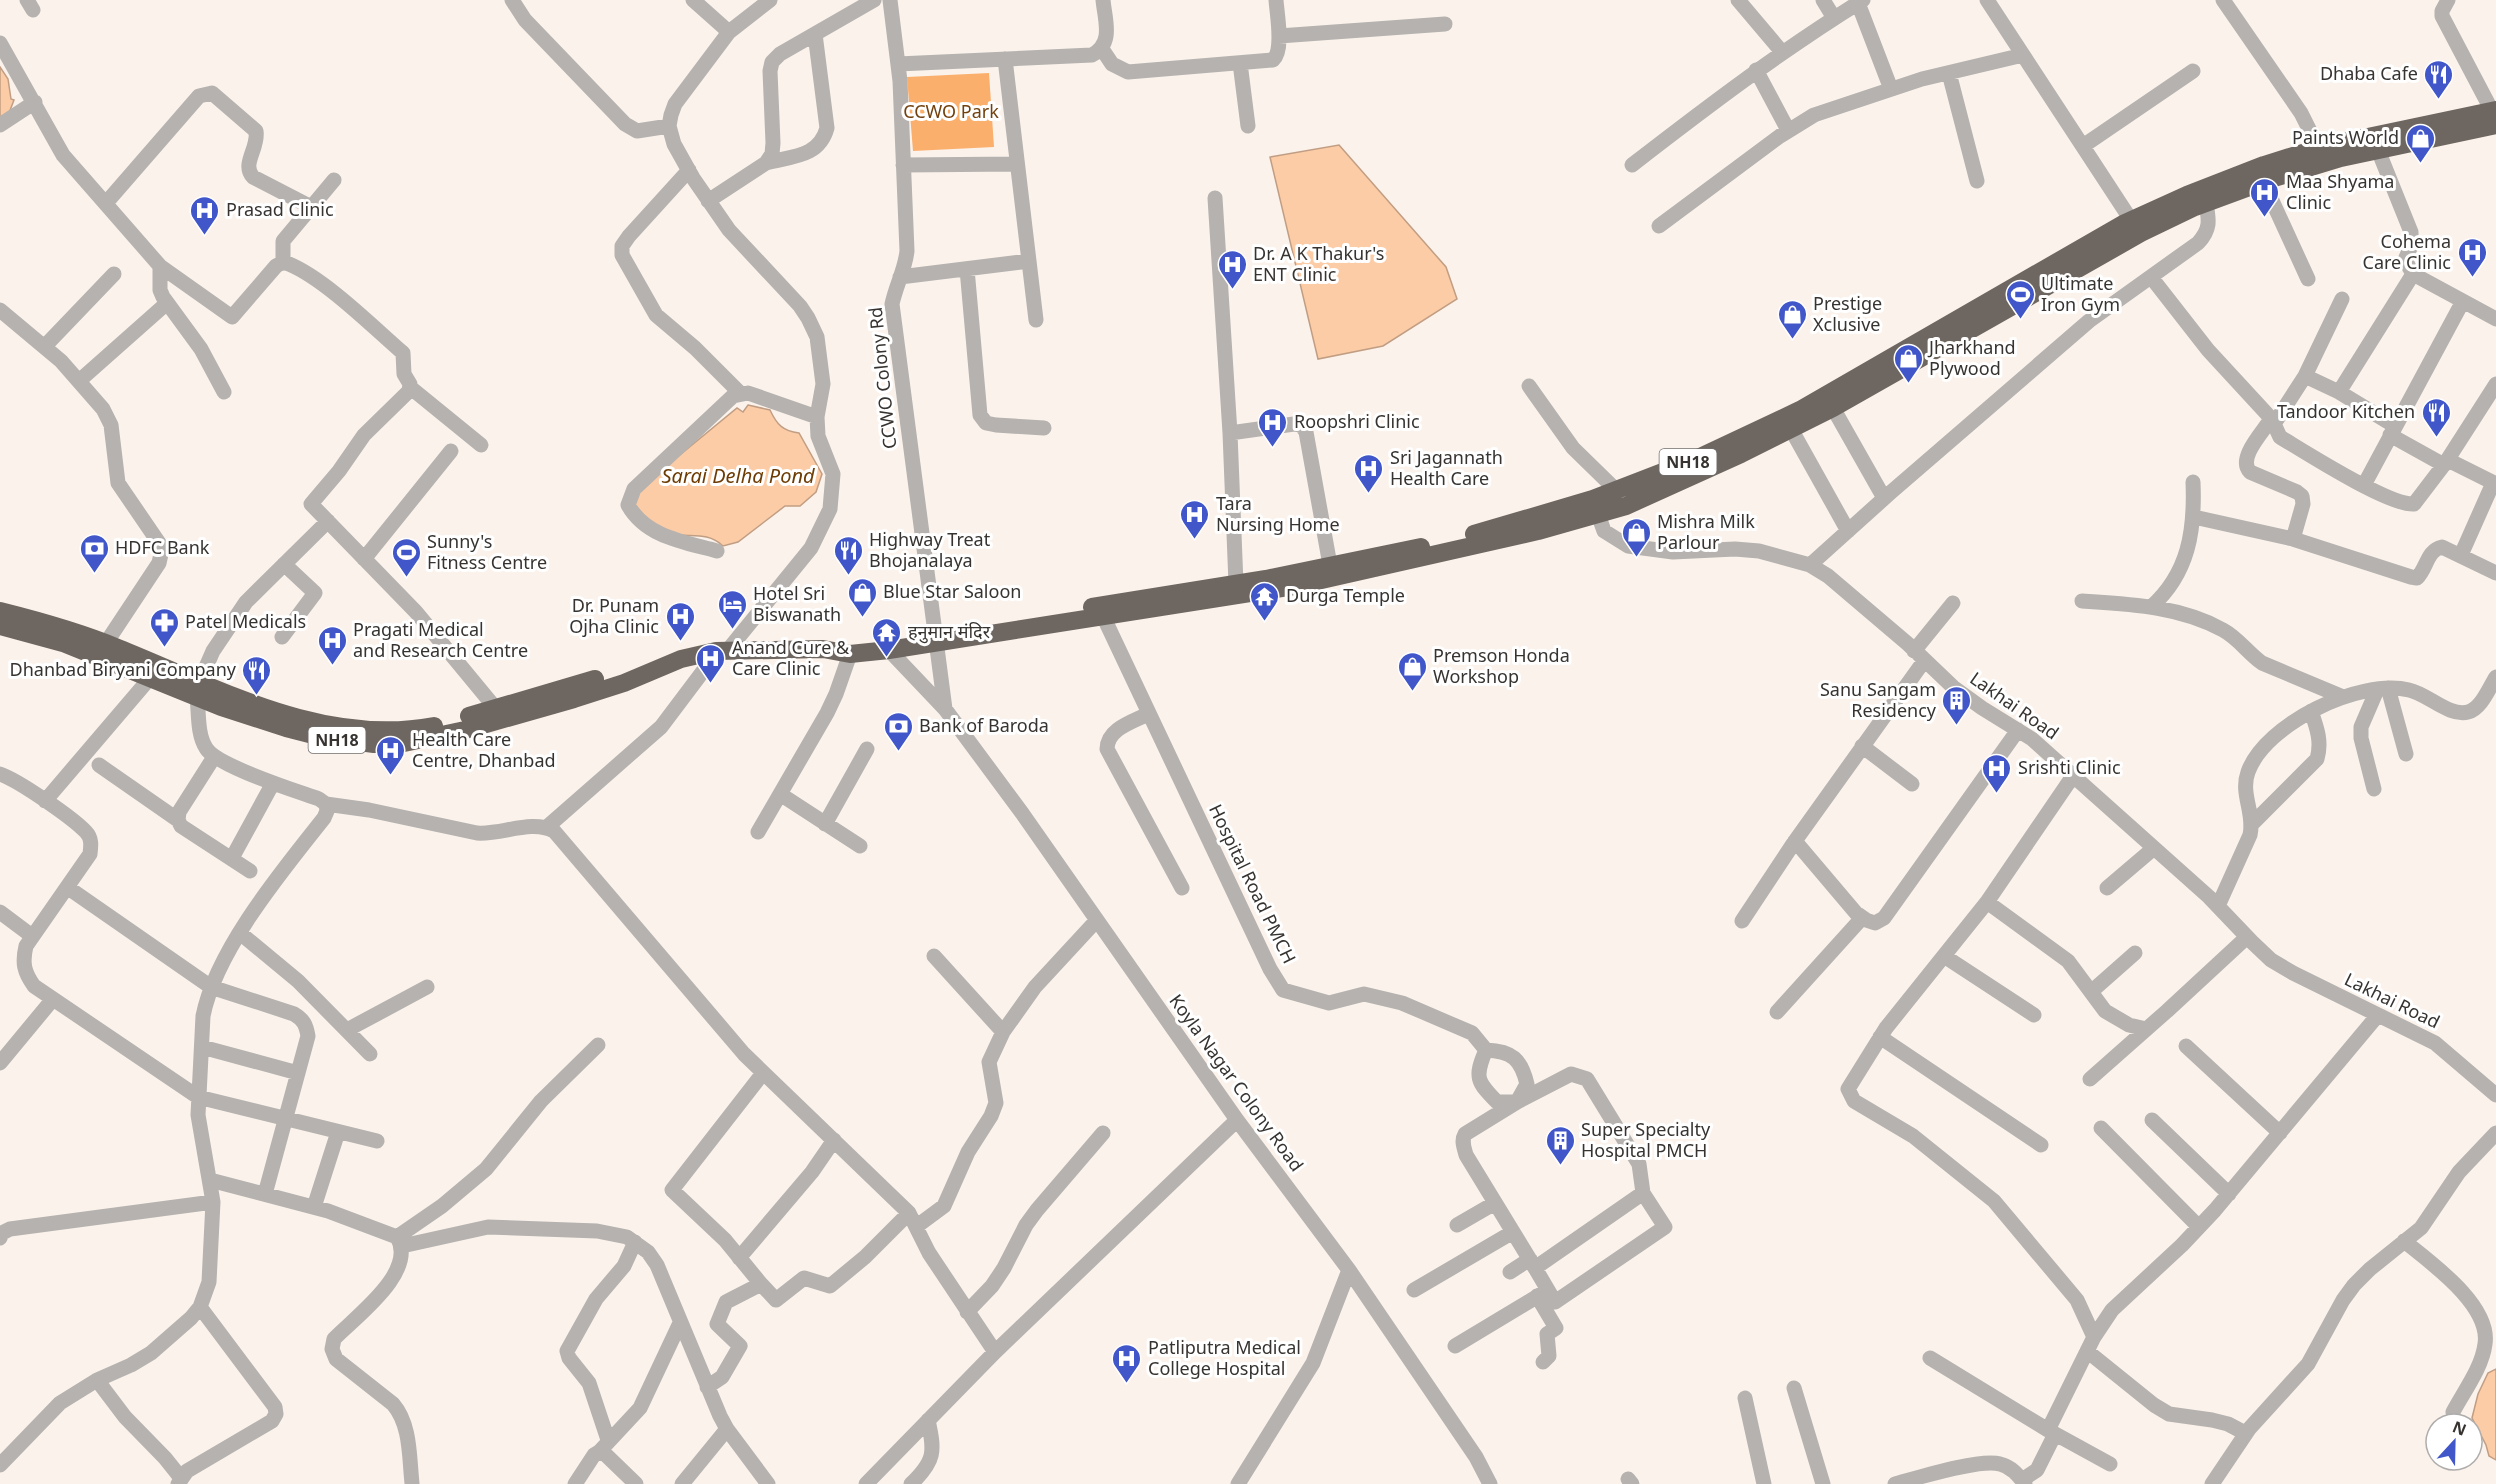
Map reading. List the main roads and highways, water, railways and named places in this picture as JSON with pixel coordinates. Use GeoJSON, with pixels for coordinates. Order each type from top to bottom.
{"type":"FeatureCollection","features":[{"type":"Feature","properties":{"kind":"highway","name":"NH18"},"geometry":{"type":"LineString","coordinates":[[0,626],[63,643],[150,678],[284,714],[352,729],[414,729],[501,713],[659,660],[681,659],[723,650],[823,649],[850,654],[889,650],[935,639],[1236,584],[1267,585],[1330,565],[1431,546],[1595,507],[1626,506],[1833,408],[2141,233],[2206,203],[2322,155],[2378,150],[2495,116]]}},
{"type":"Feature","properties":{"kind":"highway","name":"NH18"},"geometry":{"type":"LineString","coordinates":[[823,649],[852,642],[935,639],[1104,618],[1267,585],[1377,569],[1595,507],[1616,490],[1694,460],[1800,410],[2131,220],[2223,180],[2495,116]]}},
{"type":"Feature","properties":{"kind":"highway","name":"NH18"},"geometry":{"type":"LineString","coordinates":[[0,611],[52,624],[106,643],[198,690]]}},
{"type":"Feature","properties":{"kind":"water"},"geometry":{"type":"Polygon","coordinates":[[[0,67],[8,79],[11,99],[14,100],[9,113],[0,121],[0,67]]]}},
{"type":"Feature","properties":{"kind":"water"},"geometry":{"type":"Polygon","coordinates":[[[1339,145],[1446,267],[1457,299],[1383,346],[1318,359],[1270,157],[1339,145]]]}},
{"type":"Feature","properties":{"kind":"water","name":"Sarai Delha Pond"},"geometry":{"type":"Polygon","coordinates":[[[748,405],[770,410],[781,426],[799,433],[822,474],[816,492],[800,506],[785,506],[738,542],[723,546],[703,536],[669,533],[634,509],[636,491],[737,408],[743,412],[748,405]]]}},
{"type":"Feature","properties":{"kind":"water"},"geometry":{"type":"Polygon","coordinates":[[[2496,1369],[2496,1460],[2489,1456],[2484,1441],[2484,1412],[2474,1412],[2478,1394],[2488,1373],[2496,1369]]]}},
{"type":"Feature","properties":{"kind":"place","name":"Dhaba Cafe"},"geometry":{"type":"Point","coordinates":[2439,100]}},
{"type":"Feature","properties":{"kind":"place","name":"Paints World"},"geometry":{"type":"Point","coordinates":[2420,164]}},
{"type":"Feature","properties":{"kind":"place","name":"Maa Shyama Clinic"},"geometry":{"type":"Point","coordinates":[2265,218]}},
{"type":"Feature","properties":{"kind":"place","name":"Prasad Clinic"},"geometry":{"type":"Point","coordinates":[205,236]}},
{"type":"Feature","properties":{"kind":"place","name":"Cohema Care Clinic"},"geometry":{"type":"Point","coordinates":[2472,278]}},
{"type":"Feature","properties":{"kind":"place","name":"Dr. A K Thakur's ENT Clinic"},"geometry":{"type":"Point","coordinates":[1232,290]}},
{"type":"Feature","properties":{"kind":"place","name":"Ultimate Iron Gym"},"geometry":{"type":"Point","coordinates":[2020,320]}},
{"type":"Feature","properties":{"kind":"place","name":"Prestige Xclusive"},"geometry":{"type":"Point","coordinates":[1792,340]}},
{"type":"Feature","properties":{"kind":"place","name":"Jharkhand Plywood"},"geometry":{"type":"Point","coordinates":[1908,384]}},
{"type":"Feature","properties":{"kind":"place","name":"Tandoor Kitchen"},"geometry":{"type":"Point","coordinates":[2436,438]}},
{"type":"Feature","properties":{"kind":"place","name":"Roopshri Clinic"},"geometry":{"type":"Point","coordinates":[1273,448]}},
{"type":"Feature","properties":{"kind":"place","name":"Sri Jagannath Health Care"},"geometry":{"type":"Point","coordinates":[1369,494]}},
{"type":"Feature","properties":{"kind":"place","name":"Tara Nursing Home"},"geometry":{"type":"Point","coordinates":[1195,540]}},
{"type":"Feature","properties":{"kind":"place","name":"Mishra Milk Parlour"},"geometry":{"type":"Point","coordinates":[1636,558]}},
{"type":"Feature","properties":{"kind":"place","name":"HDFC Bank"},"geometry":{"type":"Point","coordinates":[94,574]}},
{"type":"Feature","properties":{"kind":"place","name":"Highway Treat Bhojanalaya"},"geometry":{"type":"Point","coordinates":[848,576]}},
{"type":"Feature","properties":{"kind":"place","name":"Sunny's Fitness Centre"},"geometry":{"type":"Point","coordinates":[406,578]}},
{"type":"Feature","properties":{"kind":"place","name":"Blue Star Saloon"},"geometry":{"type":"Point","coordinates":[862,618]}},
{"type":"Feature","properties":{"kind":"place","name":"Durga Temple"},"geometry":{"type":"Point","coordinates":[1265,622]}},
{"type":"Feature","properties":{"kind":"place","name":"Hotel Sri Biswanath"},"geometry":{"type":"Point","coordinates":[732,630]}},
{"type":"Feature","properties":{"kind":"place","name":"Dr. Punam Ojha Clinic"},"geometry":{"type":"Point","coordinates":[680,642]}},
{"type":"Feature","properties":{"kind":"place","name":"Patel Medicals"},"geometry":{"type":"Point","coordinates":[164,648]}},
{"type":"Feature","properties":{"kind":"place","name":"हनुमान मंदिर"},"geometry":{"type":"Point","coordinates":[887,658]}},
{"type":"Feature","properties":{"kind":"place","name":"Pragati Medical and Research Centre"},"geometry":{"type":"Point","coordinates":[332,666]}},
{"type":"Feature","properties":{"kind":"place","name":"Anand Cure & Care Clinic"},"geometry":{"type":"Point","coordinates":[711,684]}},
{"type":"Feature","properties":{"kind":"place","name":"Premson Honda Workshop"},"geometry":{"type":"Point","coordinates":[1412,692]}},
{"type":"Feature","properties":{"kind":"place","name":"Dhanbad Biryani Company"},"geometry":{"type":"Point","coordinates":[257,696]}},
{"type":"Feature","properties":{"kind":"place","name":"Sanu Sangam Residency"},"geometry":{"type":"Point","coordinates":[1957,726]}},
{"type":"Feature","properties":{"kind":"place","name":"Bank of Baroda"},"geometry":{"type":"Point","coordinates":[898,752]}},
{"type":"Feature","properties":{"kind":"place","name":"Health Care Centre, Dhanbad"},"geometry":{"type":"Point","coordinates":[391,776]}},
{"type":"Feature","properties":{"kind":"place","name":"Srishti Clinic"},"geometry":{"type":"Point","coordinates":[1997,794]}},
{"type":"Feature","properties":{"kind":"place","name":"Super Specialty Hospital PMCH"},"geometry":{"type":"Point","coordinates":[1560,1166]}},
{"type":"Feature","properties":{"kind":"place","name":"Patliputra Medical College Hospital"},"geometry":{"type":"Point","coordinates":[1127,1384]}},
{"type":"Feature","properties":{"kind":"park label","name":"CCWO Park"},"geometry":{"type":"Point","coordinates":[951,112]}}]}
